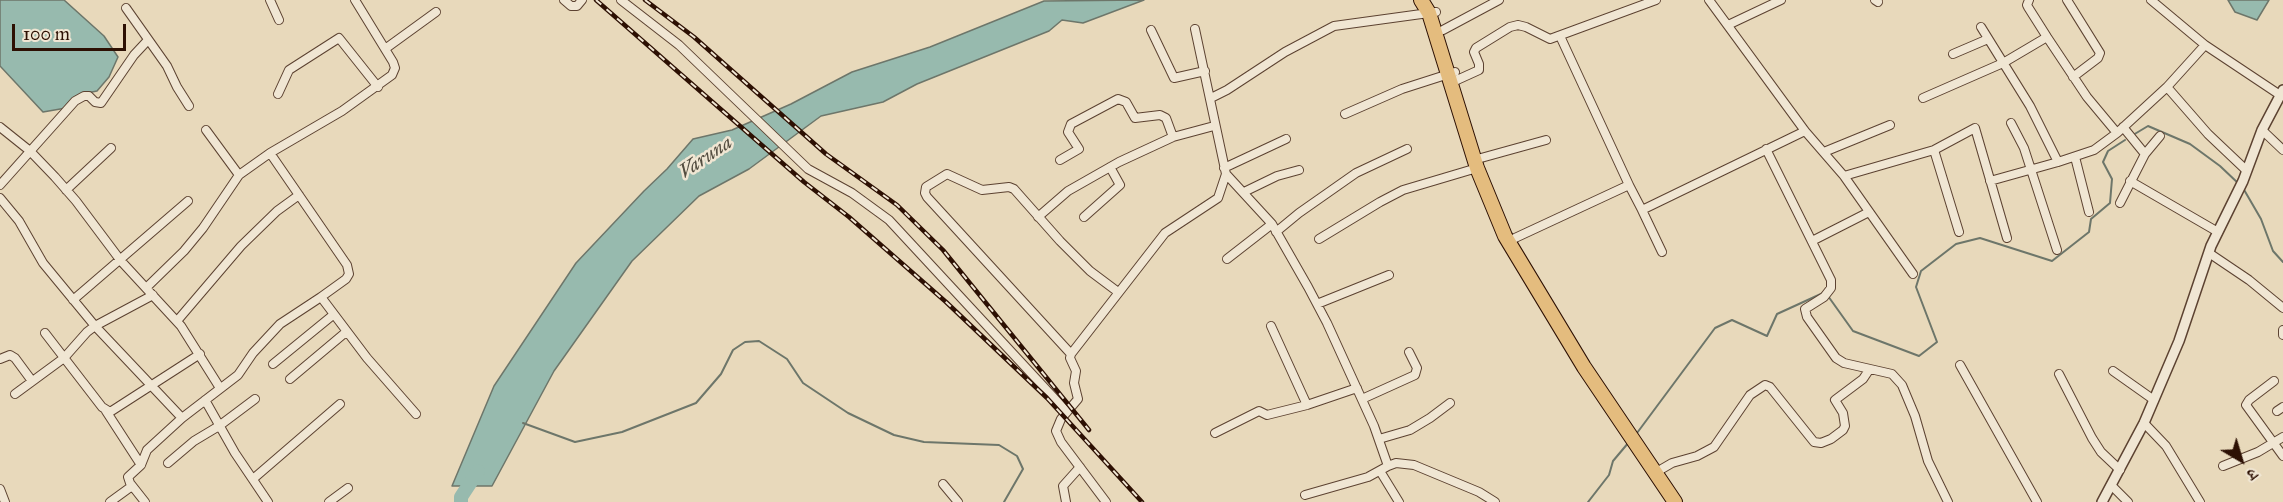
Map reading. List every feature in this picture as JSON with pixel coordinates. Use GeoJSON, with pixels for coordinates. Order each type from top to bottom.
{"type":"FeatureCollection","features":[{"type":"Feature","properties":{"kind":"highway"},"geometry":{"type":"LineString","coordinates":[[1421,0],[1432,8],[1443,30],[1453,75]]}},
{"type":"Feature","properties":{"kind":"highway"},"geometry":{"type":"LineString","coordinates":[[1432,8],[1479,163],[1505,236],[1558,325],[1675,502]]}},
{"type":"Feature","properties":{"kind":"highway"},"geometry":{"type":"LineString","coordinates":[[1479,163],[1515,238],[1623,422]]}},
{"type":"Feature","properties":{"kind":"highway"},"geometry":{"type":"LineString","coordinates":[[1638,445],[1660,470],[1682,502]]}},
{"type":"Feature","properties":{"kind":"street"},"geometry":{"type":"LineString","coordinates":[[270,0],[279,20]]}},
{"type":"Feature","properties":{"kind":"street"},"geometry":{"type":"LineString","coordinates":[[146,288],[184,251],[203,228],[239,175],[270,153],[378,87],[392,75],[394,68],[385,49],[355,0]]}},
{"type":"Feature","properties":{"kind":"street"},"geometry":{"type":"LineString","coordinates":[[564,0],[571,6],[577,6],[582,0]]}},
{"type":"Feature","properties":{"kind":"street"},"geometry":{"type":"LineString","coordinates":[[621,0],[678,45],[719,82],[808,169],[852,193],[889,220],[1067,412]]}},
{"type":"Feature","properties":{"kind":"street"},"geometry":{"type":"LineString","coordinates":[[1443,30],[1499,0]]}},
{"type":"Feature","properties":{"kind":"street"},"geometry":{"type":"LineString","coordinates":[[1345,114],[1402,89],[1479,70],[1474,52],[1476,48],[1510,27],[1518,25],[1526,27],[1545,38],[1560,36],[1656,0]]}},
{"type":"Feature","properties":{"kind":"street"},"geometry":{"type":"LineString","coordinates":[[1709,0],[1805,131],[1844,176],[1913,274]]}},
{"type":"Feature","properties":{"kind":"street"},"geometry":{"type":"LineString","coordinates":[[1728,25],[1781,0]]}},
{"type":"Feature","properties":{"kind":"street"},"geometry":{"type":"LineString","coordinates":[[2030,0],[2027,5],[2073,77],[2120,130],[2145,154]]}},
{"type":"Feature","properties":{"kind":"street"},"geometry":{"type":"LineString","coordinates":[[2067,0],[2100,53],[2098,58],[2073,77]]}},
{"type":"Feature","properties":{"kind":"street"},"geometry":{"type":"LineString","coordinates":[[2102,502],[2144,423],[2179,341],[2209,253],[2243,181],[2262,130],[2282,92],[2205,45],[2151,0]]}},
{"type":"Feature","properties":{"kind":"street"},"geometry":{"type":"LineString","coordinates":[[126,8],[167,66],[189,106]]}},
{"type":"Feature","properties":{"kind":"street"},"geometry":{"type":"LineString","coordinates":[[1211,98],[1285,52],[1334,26],[1432,8]]}},
{"type":"Feature","properties":{"kind":"street"},"geometry":{"type":"LineString","coordinates":[[385,49],[436,12]]}},
{"type":"Feature","properties":{"kind":"street"},"geometry":{"type":"LineString","coordinates":[[1981,27],[2030,106],[2058,162]]}},
{"type":"Feature","properties":{"kind":"street"},"geometry":{"type":"LineString","coordinates":[[1106,502],[1061,442],[1056,431],[1057,425],[1078,399],[1074,383],[1076,371],[1070,358],[1071,354],[1166,233],[1218,198],[1225,171],[1195,29]]}},
{"type":"Feature","properties":{"kind":"street"},"geometry":{"type":"LineString","coordinates":[[1151,30],[1174,78],[1204,71]]}},
{"type":"Feature","properties":{"kind":"street"},"geometry":{"type":"LineString","coordinates":[[1560,36],[1662,252]]}},
{"type":"Feature","properties":{"kind":"street"},"geometry":{"type":"LineString","coordinates":[[278,94],[289,70],[339,38],[378,87]]}},
{"type":"Feature","properties":{"kind":"street"},"geometry":{"type":"LineString","coordinates":[[1923,98],[2003,63],[2047,38]]}},
{"type":"Feature","properties":{"kind":"street"},"geometry":{"type":"LineString","coordinates":[[1953,54],[1988,39]]}},
{"type":"Feature","properties":{"kind":"street"},"geometry":{"type":"LineString","coordinates":[[0,185],[80,98],[89,96],[95,102],[101,103],[134,55],[148,40]]}},
{"type":"Feature","properties":{"kind":"street"},"geometry":{"type":"LineString","coordinates":[[1990,181],[2074,157],[2101,146],[2167,87],[2205,45]]}},
{"type":"Feature","properties":{"kind":"street"},"geometry":{"type":"LineString","coordinates":[[2167,87],[2208,134],[2246,170]]}},
{"type":"Feature","properties":{"kind":"street"},"geometry":{"type":"LineString","coordinates":[[1060,160],[1079,149],[1068,132],[1071,124],[1118,99],[1126,102],[1136,118],[1160,116],[1166,118],[1173,137]]}},
{"type":"Feature","properties":{"kind":"street"},"geometry":{"type":"LineString","coordinates":[[2011,123],[2024,148],[2057,250]]}},
{"type":"Feature","properties":{"kind":"street"},"geometry":{"type":"LineString","coordinates":[[1824,153],[1890,125]]}},
{"type":"Feature","properties":{"kind":"street"},"geometry":{"type":"LineString","coordinates":[[1038,217],[1068,191],[1110,167],[1173,137],[1214,126]]}},
{"type":"Feature","properties":{"kind":"street"},"geometry":{"type":"LineString","coordinates":[[0,127],[30,152],[66,190],[121,261],[177,321],[220,388]]}},
{"type":"Feature","properties":{"kind":"street"},"geometry":{"type":"LineString","coordinates":[[1844,176],[1934,150],[1975,128],[2007,238]]}},
{"type":"Feature","properties":{"kind":"street"},"geometry":{"type":"LineString","coordinates":[[206,130],[239,175]]}},
{"type":"Feature","properties":{"kind":"street"},"geometry":{"type":"LineString","coordinates":[[2262,130],[2283,150]]}},
{"type":"Feature","properties":{"kind":"street"},"geometry":{"type":"LineString","coordinates":[[1642,210],[1805,131]]}},
{"type":"Feature","properties":{"kind":"street"},"geometry":{"type":"LineString","coordinates":[[2120,203],[2145,154],[2160,136]]}},
{"type":"Feature","properties":{"kind":"street"},"geometry":{"type":"LineString","coordinates":[[1225,171],[1286,140]]}},
{"type":"Feature","properties":{"kind":"street"},"geometry":{"type":"LineString","coordinates":[[1319,239],[1395,194],[1546,141]]}},
{"type":"Feature","properties":{"kind":"street"},"geometry":{"type":"LineString","coordinates":[[66,190],[111,148]]}},
{"type":"Feature","properties":{"kind":"street"},"geometry":{"type":"LineString","coordinates":[[1227,258],[1299,213],[1356,173],[1407,149]]}},
{"type":"Feature","properties":{"kind":"street"},"geometry":{"type":"LineString","coordinates":[[1766,149],[1831,280],[1831,288],[1826,295],[1805,309],[1807,317],[1836,358],[1844,363],[1892,374],[1902,385],[1916,416],[1928,461],[1948,502]]}},
{"type":"Feature","properties":{"kind":"street"},"geometry":{"type":"LineString","coordinates":[[1934,150],[1959,232]]}},
{"type":"Feature","properties":{"kind":"street"},"geometry":{"type":"LineString","coordinates":[[145,502],[128,477],[141,465],[147,450],[182,418],[238,375],[253,352],[280,324],[346,279],[349,270],[270,153]]}},
{"type":"Feature","properties":{"kind":"street"},"geometry":{"type":"LineString","coordinates":[[2074,157],[2089,212]]}},
{"type":"Feature","properties":{"kind":"street"},"geometry":{"type":"LineString","coordinates":[[1084,217],[1120,185],[1110,167]]}},
{"type":"Feature","properties":{"kind":"street"},"geometry":{"type":"LineString","coordinates":[[1244,192],[1268,180],[1299,170]]}},
{"type":"Feature","properties":{"kind":"street"},"geometry":{"type":"LineString","coordinates":[[1225,171],[1274,228],[1317,304],[1362,399],[1378,439],[1384,469],[1399,502]]}},
{"type":"Feature","properties":{"kind":"street"},"geometry":{"type":"LineString","coordinates":[[1071,354],[927,197],[925,190],[947,174],[982,190],[1009,187],[1019,193],[1038,217],[1090,271],[1118,292]]}},
{"type":"Feature","properties":{"kind":"street"},"geometry":{"type":"LineString","coordinates":[[2130,181],[2218,232]]}},
{"type":"Feature","properties":{"kind":"street"},"geometry":{"type":"LineString","coordinates":[[1515,238],[1629,185]]}},
{"type":"Feature","properties":{"kind":"street"},"geometry":{"type":"LineString","coordinates":[[177,321],[241,246],[277,211],[299,195]]}},
{"type":"Feature","properties":{"kind":"street"},"geometry":{"type":"LineString","coordinates":[[0,198],[18,221],[43,263],[73,300],[182,418]]}},
{"type":"Feature","properties":{"kind":"street"},"geometry":{"type":"LineString","coordinates":[[73,300],[188,201]]}},
{"type":"Feature","properties":{"kind":"street"},"geometry":{"type":"LineString","coordinates":[[1812,241],[1869,212]]}},
{"type":"Feature","properties":{"kind":"street"},"geometry":{"type":"LineString","coordinates":[[2209,253],[2249,280],[2283,308]]}},
{"type":"Feature","properties":{"kind":"street"},"geometry":{"type":"LineString","coordinates":[[1317,304],[1389,275]]}},
{"type":"Feature","properties":{"kind":"street"},"geometry":{"type":"LineString","coordinates":[[15,394],[64,358],[95,326],[153,295]]}},
{"type":"Feature","properties":{"kind":"street"},"geometry":{"type":"LineString","coordinates":[[321,297],[346,332],[416,414]]}},
{"type":"Feature","properties":{"kind":"street"},"geometry":{"type":"LineString","coordinates":[[273,364],[333,315]]}},
{"type":"Feature","properties":{"kind":"street"},"geometry":{"type":"LineString","coordinates":[[1271,326],[1306,405]]}},
{"type":"Feature","properties":{"kind":"street"},"geometry":{"type":"LineString","coordinates":[[290,379],[346,332]]}},
{"type":"Feature","properties":{"kind":"street"},"geometry":{"type":"LineString","coordinates":[[45,333],[106,411],[141,465]]}},
{"type":"Feature","properties":{"kind":"street"},"geometry":{"type":"LineString","coordinates":[[1362,399],[1415,375],[1417,368],[1409,352]]}},
{"type":"Feature","properties":{"kind":"street"},"geometry":{"type":"LineString","coordinates":[[106,411],[114,410],[200,354]]}},
{"type":"Feature","properties":{"kind":"street"},"geometry":{"type":"LineString","coordinates":[[0,359],[10,356],[15,358],[32,381]]}},
{"type":"Feature","properties":{"kind":"street"},"geometry":{"type":"LineString","coordinates":[[1960,365],[2037,502]]}},
{"type":"Feature","properties":{"kind":"street"},"geometry":{"type":"LineString","coordinates":[[1660,470],[1714,447],[1750,395],[1765,385],[1770,387],[1814,442],[1821,443],[1831,439],[1845,426],[1843,413],[1835,400],[1863,379],[1869,370]]}},
{"type":"Feature","properties":{"kind":"street"},"geometry":{"type":"LineString","coordinates":[[2113,371],[2154,400]]}},
{"type":"Feature","properties":{"kind":"street"},"geometry":{"type":"LineString","coordinates":[[2060,374],[2092,438],[2101,452],[2121,470]]}},
{"type":"Feature","properties":{"kind":"street"},"geometry":{"type":"LineString","coordinates":[[2274,381],[2249,400],[2246,405],[2283,456]]}},
{"type":"Feature","properties":{"kind":"street"},"geometry":{"type":"LineString","coordinates":[[1215,433],[1259,411],[1267,415],[1357,388]]}},
{"type":"Feature","properties":{"kind":"street"},"geometry":{"type":"LineString","coordinates":[[168,463],[194,441],[219,426],[255,399]]}},
{"type":"Feature","properties":{"kind":"street"},"geometry":{"type":"LineString","coordinates":[[205,400],[268,502]]}},
{"type":"Feature","properties":{"kind":"street"},"geometry":{"type":"LineString","coordinates":[[1378,439],[1410,430],[1450,403]]}},
{"type":"Feature","properties":{"kind":"street"},"geometry":{"type":"LineString","coordinates":[[253,479],[340,404]]}},
{"type":"Feature","properties":{"kind":"street"},"geometry":{"type":"LineString","coordinates":[[2144,423],[2175,458],[2200,502]]}},
{"type":"Feature","properties":{"kind":"street"},"geometry":{"type":"LineString","coordinates":[[2223,466],[2283,437]]}},
{"type":"Feature","properties":{"kind":"street"},"geometry":{"type":"LineString","coordinates":[[1305,495],[1368,477],[1396,463],[1414,465],[1479,492],[1495,502]]}},
{"type":"Feature","properties":{"kind":"street"},"geometry":{"type":"LineString","coordinates":[[1066,502],[1063,486],[1080,467]]}},
{"type":"Feature","properties":{"kind":"street"},"geometry":{"type":"LineString","coordinates":[[943,484],[958,502]]}},
{"type":"Feature","properties":{"kind":"street"},"geometry":{"type":"LineString","coordinates":[[110,502],[132,486]]}},
{"type":"Feature","properties":{"kind":"street"},"geometry":{"type":"LineString","coordinates":[[2112,486],[2128,502]]}},
{"type":"Feature","properties":{"kind":"street"},"geometry":{"type":"LineString","coordinates":[[329,502],[348,488]]}},
{"type":"Feature","properties":{"kind":"street"},"geometry":{"type":"LineString","coordinates":[[0,489],[5,502]]}},
{"type":"Feature","properties":{"kind":"water"},"geometry":{"type":"Polygon","coordinates":[[[0,0],[64,0],[104,36],[118,57],[109,77],[97,91],[82,94],[66,108],[43,112],[0,66],[0,0]]]}},
{"type":"Feature","properties":{"kind":"water"},"geometry":{"type":"Polygon","coordinates":[[[1144,0],[1083,23],[1062,20],[1049,31],[917,84],[883,102],[821,116],[749,169],[699,196],[632,261],[554,371],[492,486],[452,486],[494,386],[576,263],[693,139],[732,130],[791,104],[852,72],[930,47],[1044,1],[1144,0]]]}},
{"type":"Feature","properties":{"kind":"water"},"geometry":{"type":"Polygon","coordinates":[[[2228,0],[2269,0],[2257,20],[2235,12],[2228,0]]]}},
{"type":"Feature","properties":{"kind":"waterway"},"geometry":{"type":"LineString","coordinates":[[2133,135],[2148,126],[2190,144],[2220,166],[2239,184]]}},
{"type":"Feature","properties":{"kind":"waterway"},"geometry":{"type":"LineString","coordinates":[[1828,296],[1853,331],[1919,356],[1937,342],[1916,287],[1921,271],[1956,244],[1980,238],[2052,261],[2089,232],[2091,219],[2110,203],[2112,179],[2103,162],[2108,151],[2125,140]]}},
{"type":"Feature","properties":{"kind":"waterway"},"geometry":{"type":"LineString","coordinates":[[2243,188],[2261,219],[2273,251],[2283,262]]}},
{"type":"Feature","properties":{"kind":"waterway"},"geometry":{"type":"LineString","coordinates":[[1637,433],[1715,328],[1732,320],[1767,336],[1777,314],[1823,293]]}},
{"type":"Feature","properties":{"kind":"waterway"},"geometry":{"type":"LineString","coordinates":[[523,423],[575,442],[622,432],[696,403],[721,374],[733,350],[745,342],[759,341],[787,359],[803,383],[848,413],[894,435],[924,442],[999,445],[1017,456],[1023,469],[1004,502]]}},
{"type":"Feature","properties":{"kind":"waterway"},"geometry":{"type":"LineString","coordinates":[[1588,502],[1609,475],[1613,461],[1629,442]]}},
{"type":"Feature","properties":{"kind":"waterway","name":"Varuna"},"geometry":{"type":"LineString","coordinates":[[461,502],[461,497],[478,471]]}},
{"type":"Feature","properties":{"kind":"railway"},"geometry":{"type":"LineString","coordinates":[[596,0],[804,182],[849,217],[946,302],[1047,398],[1142,502]]}},
{"type":"Feature","properties":{"kind":"railway"},"geometry":{"type":"LineString","coordinates":[[645,0],[694,37],[826,154],[897,205],[943,250],[1089,430]]}}]}
